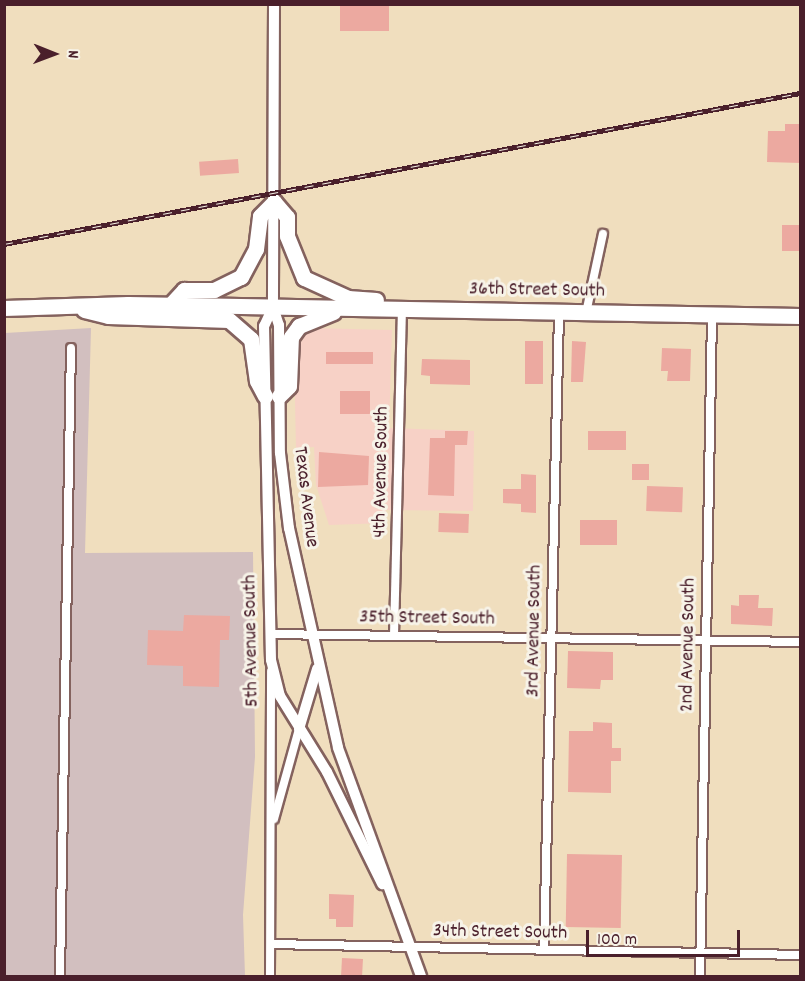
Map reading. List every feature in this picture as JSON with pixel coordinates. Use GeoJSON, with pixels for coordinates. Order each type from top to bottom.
{"type":"FeatureCollection","features":[{"type":"Feature","properties":{"kind":"highway"},"geometry":{"type":"LineString","coordinates":[[170,305],[184,290],[214,290],[241,277],[256,249],[260,216],[274,202],[287,217],[287,236],[304,278],[348,298],[417,300],[440,311]]}},
{"type":"Feature","properties":{"kind":"highway"},"geometry":{"type":"LineString","coordinates":[[4,308],[64,305],[108,316],[229,320],[251,339],[272,396],[289,386],[291,337],[299,326],[342,309]]}},
{"type":"Feature","properties":{"kind":"highway","name":"36th Street South"},"geometry":{"type":"LineString","coordinates":[[64,305],[801,316]]}},
{"type":"Feature","properties":{"kind":"main road"},"geometry":{"type":"LineString","coordinates":[[273,307],[274,4]]}},
{"type":"Feature","properties":{"kind":"main road","name":"5th Avenue South"},"geometry":{"type":"LineString","coordinates":[[271,660],[272,396],[264,326],[273,307]]}},
{"type":"Feature","properties":{"kind":"main road","name":"Texas Avenue"},"geometry":{"type":"LineString","coordinates":[[272,396],[284,490],[317,667],[338,748],[408,947],[421,976]]}},
{"type":"Feature","properties":{"kind":"main road"},"geometry":{"type":"LineString","coordinates":[[271,660],[280,696],[327,772],[392,902]]}},
{"type":"Feature","properties":{"kind":"main road"},"geometry":{"type":"LineString","coordinates":[[299,729],[317,667]]}},
{"type":"Feature","properties":{"kind":"street"},"geometry":{"type":"LineString","coordinates":[[586,313],[603,234]]}},
{"type":"Feature","properties":{"kind":"street","name":"4th Avenue South"},"geometry":{"type":"LineString","coordinates":[[394,635],[402,310]]}},
{"type":"Feature","properties":{"kind":"street","name":"3rd Avenue South"},"geometry":{"type":"LineString","coordinates":[[544,950],[559,313]]}},
{"type":"Feature","properties":{"kind":"street","name":"2nd Avenue South"},"geometry":{"type":"LineString","coordinates":[[700,976],[712,315]]}},
{"type":"Feature","properties":{"kind":"street"},"geometry":{"type":"LineString","coordinates":[[60,976],[71,348]]}},
{"type":"Feature","properties":{"kind":"street","name":"35th Street South"},"geometry":{"type":"LineString","coordinates":[[270,634],[801,642]]}},
{"type":"Feature","properties":{"kind":"street","name":"5th Avenue South"},"geometry":{"type":"LineString","coordinates":[[270,976],[271,660]]}},
{"type":"Feature","properties":{"kind":"street"},"geometry":{"type":"LineString","coordinates":[[270,831],[299,729]]}},
{"type":"Feature","properties":{"kind":"street","name":"34th Street South"},"geometry":{"type":"LineString","coordinates":[[271,944],[801,955]]}},
{"type":"Feature","properties":{"kind":"shaded area"},"geometry":{"type":"Polygon","coordinates":[[[91,328],[85,553],[253,552],[255,757],[243,915],[245,976],[5,976],[5,333],[91,328]]]}},
{"type":"Feature","properties":{"kind":"shaded area"},"geometry":{"type":"Polygon","coordinates":[[[310,328],[392,330],[389,428],[474,431],[473,511],[386,510],[386,523],[329,525],[316,485],[314,447],[296,448],[294,353],[310,328]]]}},
{"type":"Feature","properties":{"kind":"building"},"geometry":{"type":"Polygon","coordinates":[[[340,4],[389,4],[389,31],[340,31],[340,4]]]}},
{"type":"Feature","properties":{"kind":"building"},"geometry":{"type":"Polygon","coordinates":[[[785,124],[801,124],[801,163],[767,162],[768,131],[785,131],[785,124]]]}},
{"type":"Feature","properties":{"kind":"building"},"geometry":{"type":"Polygon","coordinates":[[[238,159],[239,173],[200,176],[199,162],[238,159]]]}},
{"type":"Feature","properties":{"kind":"building"},"geometry":{"type":"Polygon","coordinates":[[[782,225],[800,225],[800,251],[782,251],[782,225]]]}},
{"type":"Feature","properties":{"kind":"building"},"geometry":{"type":"Polygon","coordinates":[[[525,341],[543,341],[543,384],[525,384],[525,341]]]}},
{"type":"Feature","properties":{"kind":"building"},"geometry":{"type":"Polygon","coordinates":[[[572,341],[586,342],[583,382],[571,382],[572,341]]]}},
{"type":"Feature","properties":{"kind":"building"},"geometry":{"type":"Polygon","coordinates":[[[662,348],[691,349],[690,381],[667,381],[668,371],[661,371],[662,348]]]}},
{"type":"Feature","properties":{"kind":"building"},"geometry":{"type":"Polygon","coordinates":[[[326,352],[373,352],[373,364],[326,364],[326,352]]]}},
{"type":"Feature","properties":{"kind":"building"},"geometry":{"type":"Polygon","coordinates":[[[422,359],[470,360],[470,385],[430,384],[430,376],[421,375],[422,359]]]}},
{"type":"Feature","properties":{"kind":"building"},"geometry":{"type":"Polygon","coordinates":[[[340,391],[370,391],[370,414],[340,414],[340,391]]]}},
{"type":"Feature","properties":{"kind":"building"},"geometry":{"type":"Polygon","coordinates":[[[445,431],[468,431],[467,445],[455,445],[454,496],[428,495],[430,438],[445,438],[445,431]]]}},
{"type":"Feature","properties":{"kind":"building"},"geometry":{"type":"Polygon","coordinates":[[[588,431],[626,431],[626,450],[588,450],[588,431]]]}},
{"type":"Feature","properties":{"kind":"building"},"geometry":{"type":"Polygon","coordinates":[[[319,452],[369,456],[368,485],[318,487],[319,452]]]}},
{"type":"Feature","properties":{"kind":"building"},"geometry":{"type":"Polygon","coordinates":[[[632,464],[649,464],[649,480],[632,480],[632,464]]]}},
{"type":"Feature","properties":{"kind":"building"},"geometry":{"type":"Polygon","coordinates":[[[521,474],[536,475],[536,513],[521,512],[521,504],[503,503],[503,489],[521,489],[521,474]]]}},
{"type":"Feature","properties":{"kind":"building"},"geometry":{"type":"Polygon","coordinates":[[[647,486],[683,487],[682,512],[646,511],[647,486]]]}},
{"type":"Feature","properties":{"kind":"building"},"geometry":{"type":"Polygon","coordinates":[[[439,513],[469,514],[468,533],[438,532],[439,513]]]}},
{"type":"Feature","properties":{"kind":"building"},"geometry":{"type":"Polygon","coordinates":[[[580,520],[617,520],[617,545],[580,545],[580,520]]]}},
{"type":"Feature","properties":{"kind":"building"},"geometry":{"type":"Polygon","coordinates":[[[739,595],[759,595],[758,608],[773,608],[772,626],[731,624],[731,605],[739,606],[739,595]]]}},
{"type":"Feature","properties":{"kind":"building"},"geometry":{"type":"Polygon","coordinates":[[[184,615],[230,616],[229,640],[220,640],[219,687],[183,686],[183,666],[147,665],[148,630],[183,631],[184,615]]]}},
{"type":"Feature","properties":{"kind":"building"},"geometry":{"type":"Polygon","coordinates":[[[568,651],[613,652],[613,680],[601,680],[600,689],[567,688],[568,651]]]}},
{"type":"Feature","properties":{"kind":"building"},"geometry":{"type":"Polygon","coordinates":[[[593,722],[612,723],[612,748],[621,748],[621,761],[611,761],[611,793],[568,792],[569,731],[593,731],[593,722]]]}},
{"type":"Feature","properties":{"kind":"building"},"geometry":{"type":"Polygon","coordinates":[[[567,854],[622,855],[621,928],[566,927],[567,854]]]}},
{"type":"Feature","properties":{"kind":"building"},"geometry":{"type":"Polygon","coordinates":[[[329,894],[354,895],[353,927],[336,927],[336,919],[329,919],[329,894]]]}},
{"type":"Feature","properties":{"kind":"building"},"geometry":{"type":"Polygon","coordinates":[[[342,958],[363,959],[362,976],[341,976],[342,958]]]}},
{"type":"Feature","properties":{"kind":"railway"},"geometry":{"type":"LineString","coordinates":[[4,244],[800,93]]}}]}
